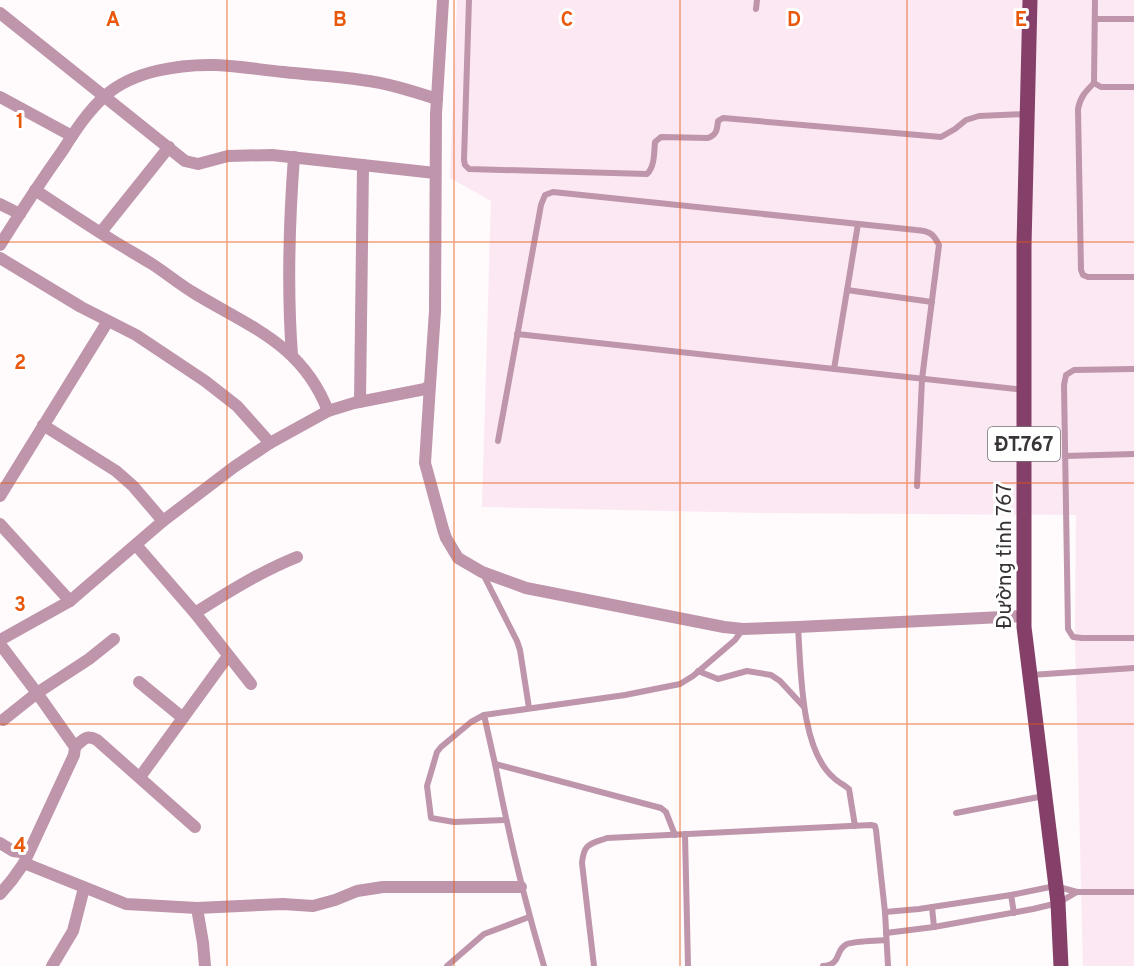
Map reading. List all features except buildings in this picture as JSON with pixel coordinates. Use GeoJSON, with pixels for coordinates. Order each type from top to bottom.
{"type":"FeatureCollection","features":[{"type":"Feature","properties":{"kind":"main road","name":"Đường tỉnh 767"},"geometry":{"type":"LineString","coordinates":[[1030,0],[1024,244],[1024,627],[1058,903],[1061,966]]}},
{"type":"Feature","properties":{"kind":"street"},"geometry":{"type":"LineString","coordinates":[[443,0],[435,173],[435,311],[425,463],[443,529],[458,558],[482,572],[534,590],[743,629],[1024,616]]}},
{"type":"Feature","properties":{"kind":"street"},"geometry":{"type":"LineString","coordinates":[[0,13],[186,161],[193,164],[228,156],[272,155],[435,173]]}},
{"type":"Feature","properties":{"kind":"street"},"geometry":{"type":"LineString","coordinates":[[0,245],[83,120],[104,96],[124,83],[149,73],[216,65],[363,80],[437,99]]}},
{"type":"Feature","properties":{"kind":"street"},"geometry":{"type":"LineString","coordinates":[[0,97],[72,136]]}},
{"type":"Feature","properties":{"kind":"street"},"geometry":{"type":"LineString","coordinates":[[100,232],[169,147]]}},
{"type":"Feature","properties":{"kind":"street"},"geometry":{"type":"LineString","coordinates":[[292,355],[288,267],[294,157]]}},
{"type":"Feature","properties":{"kind":"street"},"geometry":{"type":"LineString","coordinates":[[360,402],[363,165]]}},
{"type":"Feature","properties":{"kind":"street"},"geometry":{"type":"LineString","coordinates":[[35,190],[195,293],[270,337],[309,373],[319,388],[328,411]]}},
{"type":"Feature","properties":{"kind":"street"},"geometry":{"type":"LineString","coordinates":[[0,204],[20,214]]}},
{"type":"Feature","properties":{"kind":"street"},"geometry":{"type":"LineString","coordinates":[[0,258],[81,307],[136,335],[205,381],[237,406],[270,443]]}},
{"type":"Feature","properties":{"kind":"street"},"geometry":{"type":"LineString","coordinates":[[0,496],[108,321]]}},
{"type":"Feature","properties":{"kind":"street"},"geometry":{"type":"LineString","coordinates":[[75,747],[0,642],[70,601],[163,521],[234,467],[270,443],[328,411],[425,389],[430,385]]}},
{"type":"Feature","properties":{"kind":"street"},"geometry":{"type":"LineString","coordinates":[[43,425],[126,479],[163,521]]}},
{"type":"Feature","properties":{"kind":"street"},"geometry":{"type":"LineString","coordinates":[[0,524],[70,601]]}},
{"type":"Feature","properties":{"kind":"street"},"geometry":{"type":"LineString","coordinates":[[136,545],[195,613],[251,684]]}},
{"type":"Feature","properties":{"kind":"street"},"geometry":{"type":"LineString","coordinates":[[195,613],[244,582],[297,557]]}},
{"type":"Feature","properties":{"kind":"street"},"geometry":{"type":"LineString","coordinates":[[3,720],[114,639]]}},
{"type":"Feature","properties":{"kind":"street"},"geometry":{"type":"LineString","coordinates":[[140,777],[228,656]]}},
{"type":"Feature","properties":{"kind":"street"},"geometry":{"type":"LineString","coordinates":[[139,682],[183,718]]}},
{"type":"Feature","properties":{"kind":"street"},"geometry":{"type":"LineString","coordinates":[[0,894],[26,858],[74,755],[75,747],[85,738],[92,737],[98,740],[195,827]]}},
{"type":"Feature","properties":{"kind":"street"},"geometry":{"type":"LineString","coordinates":[[0,843],[84,888],[126,904],[197,908],[283,904],[313,906],[357,891],[383,886],[521,887]]}},
{"type":"Feature","properties":{"kind":"street"},"geometry":{"type":"LineString","coordinates":[[52,966],[73,932],[84,888]]}},
{"type":"Feature","properties":{"kind":"street"},"geometry":{"type":"LineString","coordinates":[[197,908],[205,966]]}},
{"type":"Feature","properties":{"kind":"lane"},"geometry":{"type":"LineString","coordinates":[[469,0],[464,160],[469,169],[647,174],[652,166],[655,142],[658,139],[661,137],[708,138],[717,132],[718,121],[723,118],[941,137],[956,129],[966,120],[979,116],[1027,114]]}},
{"type":"Feature","properties":{"kind":"lane"},"geometry":{"type":"LineString","coordinates":[[756,9],[757,0]]}},
{"type":"Feature","properties":{"kind":"lane"},"geometry":{"type":"LineString","coordinates":[[1095,0],[1094,83],[1084,93],[1078,109],[1081,270],[1083,275],[1088,277],[1134,277]]}},
{"type":"Feature","properties":{"kind":"lane"},"geometry":{"type":"LineString","coordinates":[[1095,20],[1134,20]]}},
{"type":"Feature","properties":{"kind":"lane"},"geometry":{"type":"LineString","coordinates":[[1094,83],[1101,87],[1134,87]]}},
{"type":"Feature","properties":{"kind":"lane"},"geometry":{"type":"LineString","coordinates":[[498,441],[541,205],[545,195],[553,192],[927,231],[935,237],[939,245],[922,379],[917,486]]}},
{"type":"Feature","properties":{"kind":"lane"},"geometry":{"type":"LineString","coordinates":[[834,369],[858,224]]}},
{"type":"Feature","properties":{"kind":"lane"},"geometry":{"type":"LineString","coordinates":[[847,290],[932,302]]}},
{"type":"Feature","properties":{"kind":"lane"},"geometry":{"type":"LineString","coordinates":[[518,334],[1024,390]]}},
{"type":"Feature","properties":{"kind":"lane"},"geometry":{"type":"LineString","coordinates":[[1134,369],[1074,370],[1066,375],[1064,385],[1068,629],[1073,637],[1082,639],[1134,638]]}},
{"type":"Feature","properties":{"kind":"lane"},"geometry":{"type":"LineString","coordinates":[[1065,456],[1134,454]]}},
{"type":"Feature","properties":{"kind":"lane"},"geometry":{"type":"LineString","coordinates":[[482,572],[517,641],[529,708]]}},
{"type":"Feature","properties":{"kind":"lane"},"geometry":{"type":"LineString","coordinates":[[798,627],[807,725],[820,760],[834,779],[849,789],[855,826]]}},
{"type":"Feature","properties":{"kind":"lane"},"geometry":{"type":"LineString","coordinates":[[506,820],[454,822],[431,818],[427,786],[437,752],[471,722],[484,715],[613,697],[672,686],[687,680],[698,672],[735,640],[743,629]]}},
{"type":"Feature","properties":{"kind":"lane"},"geometry":{"type":"LineString","coordinates":[[1030,675],[1134,668]]}},
{"type":"Feature","properties":{"kind":"lane"},"geometry":{"type":"LineString","coordinates":[[698,672],[718,679],[747,671],[771,675],[780,681],[804,708]]}},
{"type":"Feature","properties":{"kind":"lane"},"geometry":{"type":"LineString","coordinates":[[484,715],[521,887],[544,966]]}},
{"type":"Feature","properties":{"kind":"lane"},"geometry":{"type":"LineString","coordinates":[[495,764],[661,808],[666,812],[675,835]]}},
{"type":"Feature","properties":{"kind":"lane"},"geometry":{"type":"LineString","coordinates":[[956,813],[1044,796]]}},
{"type":"Feature","properties":{"kind":"lane"},"geometry":{"type":"LineString","coordinates":[[594,966],[582,863],[583,852],[589,844],[607,838],[871,825],[875,826],[876,830],[888,966]]}},
{"type":"Feature","properties":{"kind":"lane"},"geometry":{"type":"LineString","coordinates":[[686,834],[688,966]]}},
{"type":"Feature","properties":{"kind":"lane"},"geometry":{"type":"LineString","coordinates":[[885,912],[1011,895],[1055,886],[1077,892],[1134,892]]}},
{"type":"Feature","properties":{"kind":"lane"},"geometry":{"type":"LineString","coordinates":[[823,966],[834,963],[842,948],[847,944],[1014,913],[1058,903],[1077,892]]}},
{"type":"Feature","properties":{"kind":"lane"},"geometry":{"type":"LineString","coordinates":[[1011,895],[1014,913]]}},
{"type":"Feature","properties":{"kind":"lane"},"geometry":{"type":"LineString","coordinates":[[932,907],[934,927]]}},
{"type":"Feature","properties":{"kind":"lane"},"geometry":{"type":"LineString","coordinates":[[447,966],[484,934],[529,917]]}},
{"type":"Feature","properties":{"kind":"shaded area"},"geometry":{"type":"Polygon","coordinates":[[[457,0],[1134,0],[1134,966],[1083,966],[1075,640],[1076,515],[764,513],[482,507],[491,201],[450,178],[457,0]]]}}]}
